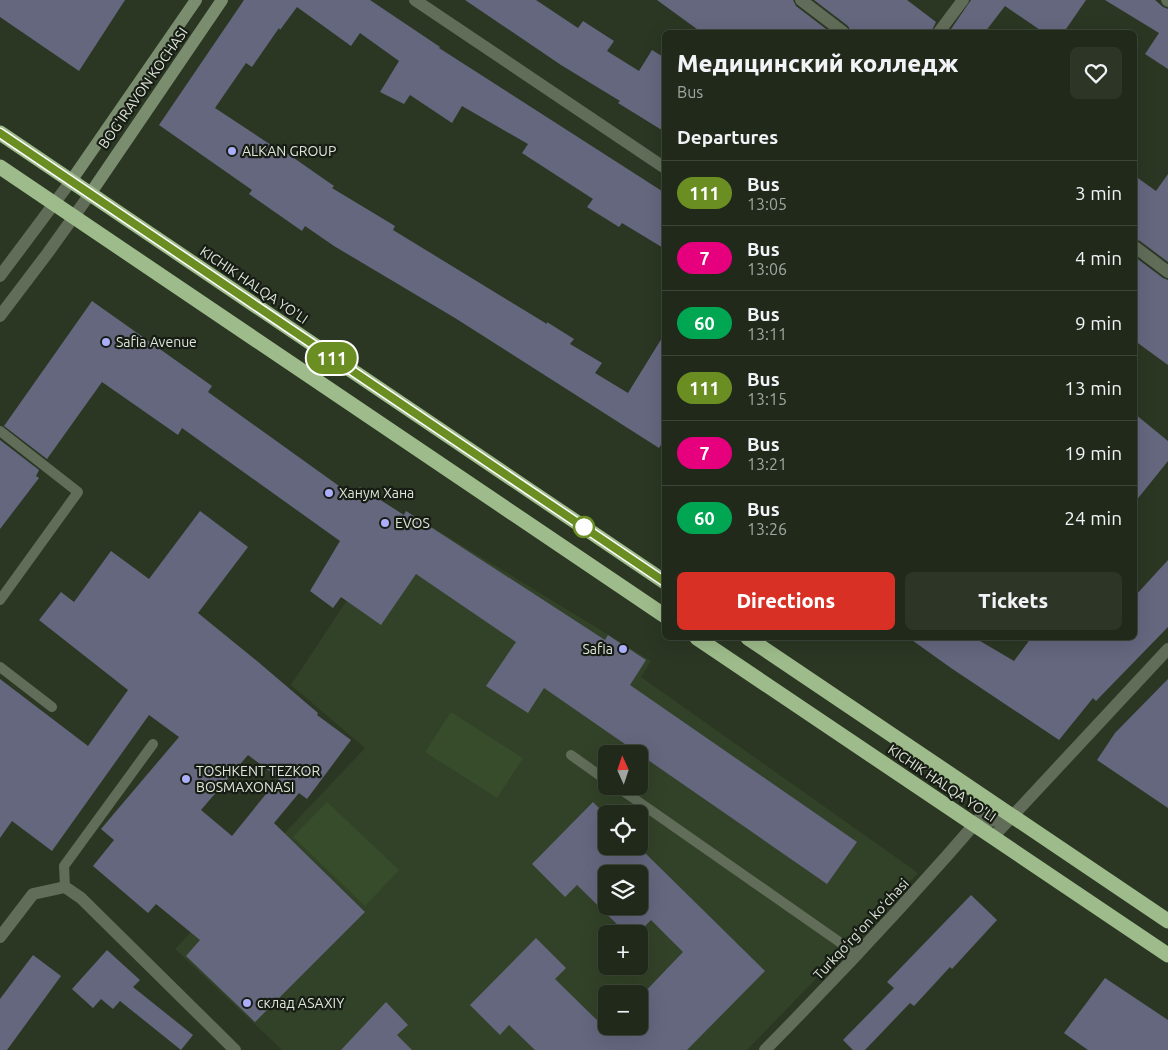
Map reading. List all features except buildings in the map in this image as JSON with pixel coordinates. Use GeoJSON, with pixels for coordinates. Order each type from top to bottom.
{"type":"FeatureCollection","features":[{"type":"Feature","properties":{"kind":"highway","name":"KICHIK HALQA YO'LI"},"geometry":{"type":"LineString","coordinates":[[0,133],[662,580]]}},
{"type":"Feature","properties":{"kind":"highway"},"geometry":{"type":"LineString","coordinates":[[0,167],[662,614]]}},
{"type":"Feature","properties":{"kind":"highway","name":"KICHIK HALQA YO'LI"},"geometry":{"type":"LineString","coordinates":[[700,640],[1168,955]]}},
{"type":"Feature","properties":{"kind":"highway","name":"KICHIK HALQA YO'LI"},"geometry":{"type":"LineString","coordinates":[[751,640],[1168,921]]}},
{"type":"Feature","properties":{"kind":"street","name":"BOG'IRAVON KOCHASI"},"geometry":{"type":"LineString","coordinates":[[71,181],[196,0]]}},
{"type":"Feature","properties":{"kind":"street","name":"BOG'IRAVON KOCHASI"},"geometry":{"type":"LineString","coordinates":[[90,194],[222,0]]}},
{"type":"Feature","properties":{"kind":"street"},"geometry":{"type":"LineString","coordinates":[[415,0],[662,166]]}},
{"type":"Feature","properties":{"kind":"street"},"geometry":{"type":"LineString","coordinates":[[801,0],[840,30]]}},
{"type":"Feature","properties":{"kind":"street"},"geometry":{"type":"LineString","coordinates":[[940,30],[963,0]]}},
{"type":"Feature","properties":{"kind":"street"},"geometry":{"type":"LineString","coordinates":[[0,276],[71,181]]}},
{"type":"Feature","properties":{"kind":"street"},"geometry":{"type":"LineString","coordinates":[[0,316],[90,194]]}},
{"type":"Feature","properties":{"kind":"street"},"geometry":{"type":"LineString","coordinates":[[1137,249],[1168,272]]}},
{"type":"Feature","properties":{"kind":"street"},"geometry":{"type":"LineString","coordinates":[[993,837],[1168,649]]}},
{"type":"Feature","properties":{"kind":"street","name":"Turkqoʻrgʻon koʻchasi"},"geometry":{"type":"LineString","coordinates":[[766,1050],[858,955],[925,882],[993,803]]}},
{"type":"Feature","properties":{"kind":"street"},"geometry":{"type":"LineString","coordinates":[[974,825],[1012,816]]}},
{"type":"Feature","properties":{"kind":"street"},"geometry":{"type":"LineString","coordinates":[[0,937],[33,894],[65,887],[81,898],[235,1050]]}},
{"type":"Feature","properties":{"kind":"lane"},"geometry":{"type":"LineString","coordinates":[[0,431],[78,492],[0,600]]}},
{"type":"Feature","properties":{"kind":"lane"},"geometry":{"type":"LineString","coordinates":[[0,667],[52,707]]}},
{"type":"Feature","properties":{"kind":"lane"},"geometry":{"type":"LineString","coordinates":[[65,887],[64,866],[153,744]]}},
{"type":"Feature","properties":{"kind":"lane"},"geometry":{"type":"LineString","coordinates":[[571,755],[598,774]]}},
{"type":"Feature","properties":{"kind":"lane"},"geometry":{"type":"LineString","coordinates":[[629,795],[858,955]]}},
{"type":"Feature","properties":{"kind":"shaded area"},"geometry":{"type":"Polygon","coordinates":[[[406,511],[651,661],[641,677],[918,873],[747,1050],[282,1050],[175,949],[365,748],[291,685],[406,511]]]}},
{"type":"Feature","properties":{"kind":"shaded area"},"geometry":{"type":"Polygon","coordinates":[[[451,712],[523,758],[497,798],[425,752],[451,712]]]}},
{"type":"Feature","properties":{"kind":"shaded area"},"geometry":{"type":"Polygon","coordinates":[[[327,802],[399,870],[365,906],[293,837],[327,802]]]}},
{"type":"Feature","properties":{"kind":"bus line","name":"111"},"geometry":{"type":"LineString","coordinates":[[0,133],[662,580]]}},
{"type":"Feature","properties":{"kind":"place","name":"ALKAN GROUP"},"geometry":{"type":"Point","coordinates":[232,151]}},
{"type":"Feature","properties":{"kind":"place","name":"Safia Avenue"},"geometry":{"type":"Point","coordinates":[106,342]}},
{"type":"Feature","properties":{"kind":"place","name":"Ханум Хана"},"geometry":{"type":"Point","coordinates":[329,493]}},
{"type":"Feature","properties":{"kind":"place","name":"EVOS"},"geometry":{"type":"Point","coordinates":[385,523]}},
{"type":"Feature","properties":{"kind":"place","name":"Safia"},"geometry":{"type":"Point","coordinates":[623,649]}},
{"type":"Feature","properties":{"kind":"place","name":"TOSHKENT TEZKOR BOSMAXONASI"},"geometry":{"type":"Point","coordinates":[186,779]}},
{"type":"Feature","properties":{"kind":"place","name":"склад ASAXIY"},"geometry":{"type":"Point","coordinates":[247,1003]}}]}
